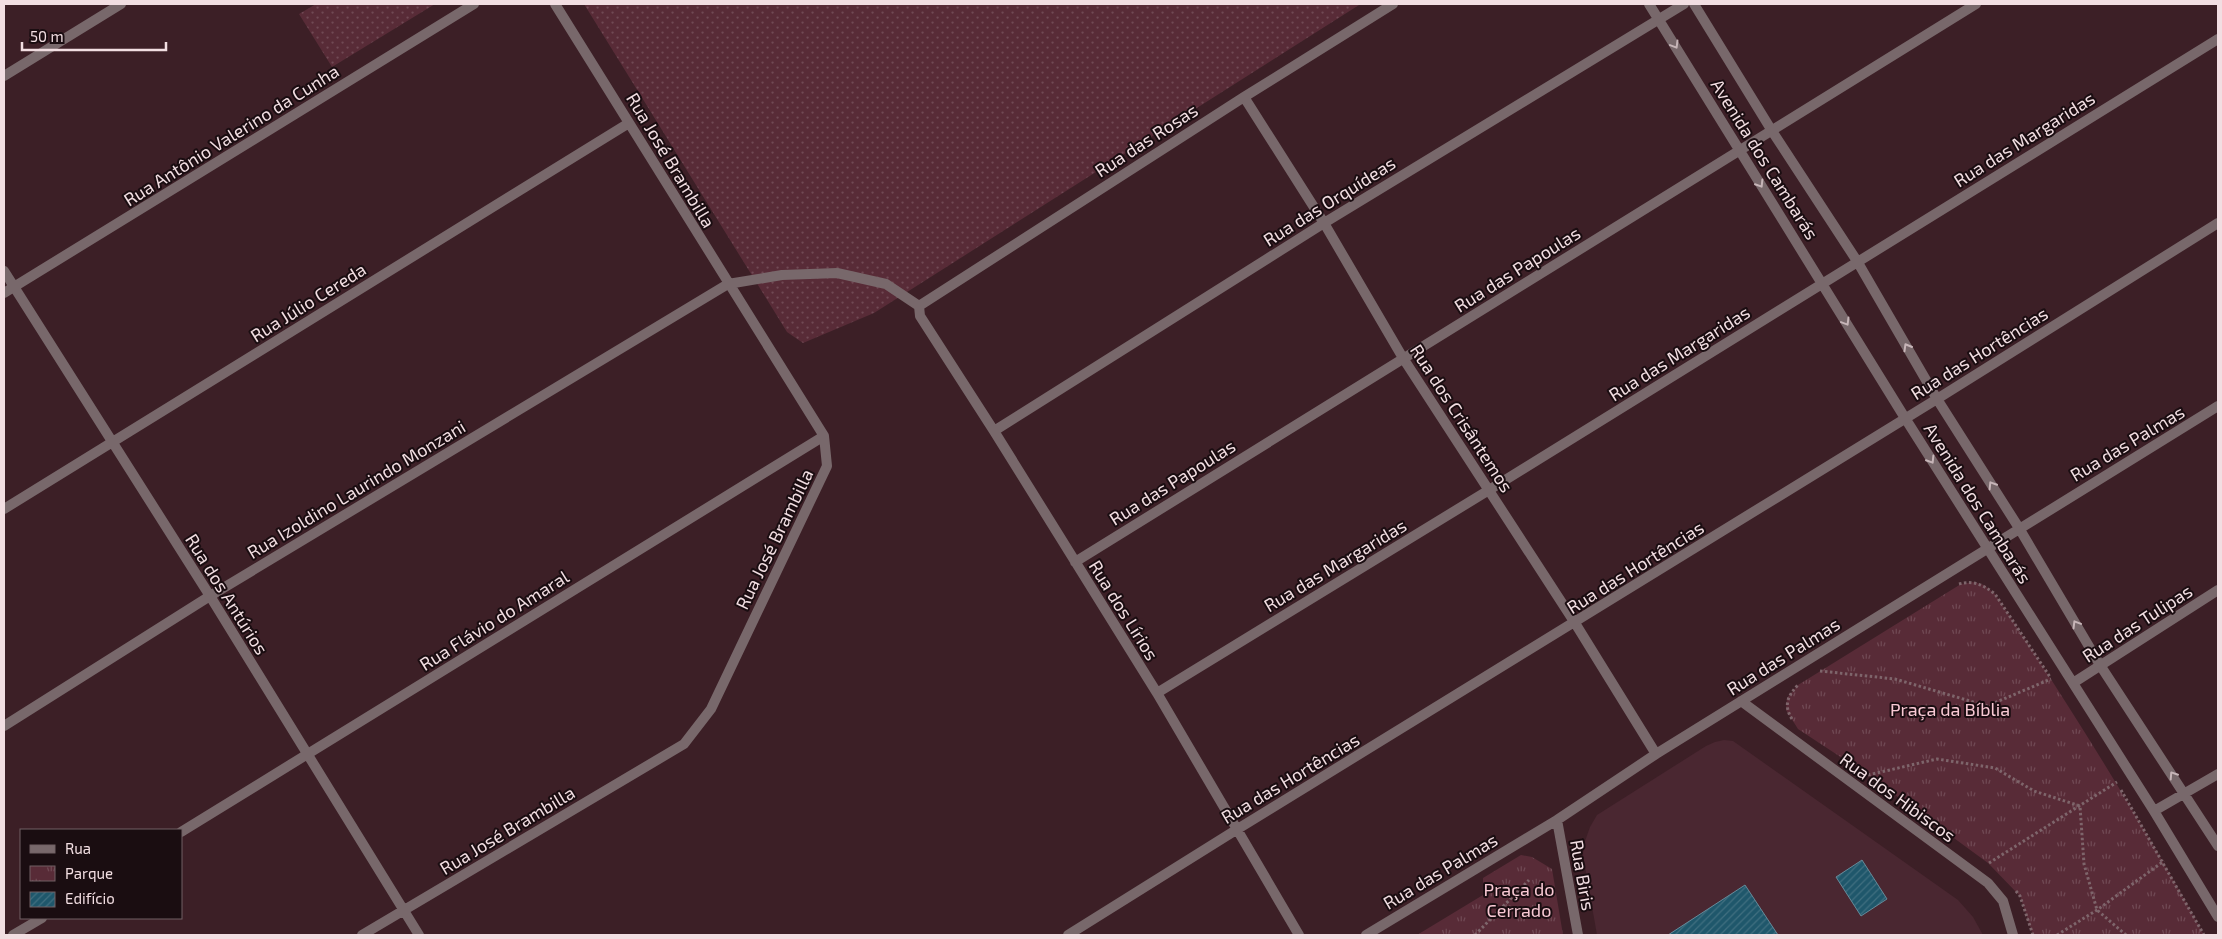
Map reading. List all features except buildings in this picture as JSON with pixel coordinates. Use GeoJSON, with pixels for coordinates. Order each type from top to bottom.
{"type":"FeatureCollection","features":[{"type":"Feature","properties":{"kind":"street"},"geometry":{"type":"LineString","coordinates":[[4,76],[120,4]]}},
{"type":"Feature","properties":{"kind":"street","name":"Rua Antônio Valerino da Cunha"},"geometry":{"type":"LineString","coordinates":[[4,293],[474,4]]}},
{"type":"Feature","properties":{"kind":"street","name":"Rua José Brambilla"},"geometry":{"type":"LineString","coordinates":[[362,935],[684,744],[711,709],[827,466],[824,436],[555,4]]}},
{"type":"Feature","properties":{"kind":"street","name":"Rua das Rosas"},"geometry":{"type":"LineString","coordinates":[[918,306],[1393,4]]}},
{"type":"Feature","properties":{"kind":"street","name":"Avenida dos Cambarás"},"geometry":{"type":"LineString","coordinates":[[1649,4],[1905,418],[2154,811],[2218,917]]}},
{"type":"Feature","properties":{"kind":"street","name":"Rua das Orquídeas"},"geometry":{"type":"LineString","coordinates":[[994,431],[1324,223],[1684,4]]}},
{"type":"Feature","properties":{"kind":"street","name":"Avenida dos Cambarás"},"geometry":{"type":"LineString","coordinates":[[1694,4],[1772,131],[1857,261],[1937,399],[2019,528],[2100,665],[2186,794],[2218,846]]}},
{"type":"Feature","properties":{"kind":"street","name":"Rua das Papoulas"},"geometry":{"type":"LineString","coordinates":[[1074,562],[1976,4]]}},
{"type":"Feature","properties":{"kind":"street","name":"Rua das Margaridas"},"geometry":{"type":"LineString","coordinates":[[1157,693],[2218,39]]}},
{"type":"Feature","properties":{"kind":"street","name":"Rua dos Crisântemos"},"geometry":{"type":"LineString","coordinates":[[1244,97],[1324,223],[1403,358],[1575,623],[1656,754]]}},
{"type":"Feature","properties":{"kind":"street","name":"Rua Júlio Cereda"},"geometry":{"type":"LineString","coordinates":[[4,509],[629,123]]}},
{"type":"Feature","properties":{"kind":"street","name":"Rua das Hortências"},"geometry":{"type":"LineString","coordinates":[[1068,935],[1937,399],[2218,223]]}},
{"type":"Feature","properties":{"kind":"street","name":"Rua dos Antúrios"},"geometry":{"type":"LineString","coordinates":[[4,271],[110,442],[210,596],[419,935]]}},
{"type":"Feature","properties":{"kind":"street"},"geometry":{"type":"LineString","coordinates":[[728,284],[782,275],[837,273],[886,284],[918,306]]}},
{"type":"Feature","properties":{"kind":"street","name":"Rua Izoldino Laurindo Monzani"},"geometry":{"type":"LineString","coordinates":[[4,726],[210,596],[728,284]]}},
{"type":"Feature","properties":{"kind":"street","name":"Rua dos Lírios"},"geometry":{"type":"LineString","coordinates":[[918,306],[920,316],[1157,693],[1299,935]]}},
{"type":"Feature","properties":{"kind":"street","name":"Rua das Palmas"},"geometry":{"type":"LineString","coordinates":[[1366,935],[1557,820],[1656,754],[2218,406]]}},
{"type":"Feature","properties":{"kind":"street","name":"Rua Flávio do Amaral"},"geometry":{"type":"LineString","coordinates":[[182,831],[824,436]]}},
{"type":"Feature","properties":{"kind":"street","name":"Rua das Tulipas"},"geometry":{"type":"LineString","coordinates":[[2073,683],[2218,590]]}},
{"type":"Feature","properties":{"kind":"street","name":"Rua dos Hibiscos"},"geometry":{"type":"LineString","coordinates":[[1741,701],[1988,883],[2003,901],[2013,935]]}},
{"type":"Feature","properties":{"kind":"street"},"geometry":{"type":"LineString","coordinates":[[2154,811],[2218,774]]}},
{"type":"Feature","properties":{"kind":"street","name":"Rua Biris"},"geometry":{"type":"LineString","coordinates":[[1557,820],[1578,935]]}},
{"type":"Feature","properties":{"kind":"street"},"geometry":{"type":"LineString","coordinates":[[13,935],[40,919]]}},
{"type":"Feature","properties":{"kind":"path"},"geometry":{"type":"LineString","coordinates":[[1953,589],[1961,584],[1974,582],[1984,585],[1994,594],[2056,687]]}},
{"type":"Feature","properties":{"kind":"path"},"geometry":{"type":"LineString","coordinates":[[1812,675],[1828,666]]}},
{"type":"Feature","properties":{"kind":"path"},"geometry":{"type":"LineString","coordinates":[[1820,671],[1895,679],[1987,706],[2051,680]]}},
{"type":"Feature","properties":{"kind":"path"},"geometry":{"type":"LineString","coordinates":[[1794,722],[1786,710],[1787,698],[1805,680]]}},
{"type":"Feature","properties":{"kind":"path"},"geometry":{"type":"LineString","coordinates":[[1868,775],[1937,759],[1995,768],[2034,791],[2080,806]]}},
{"type":"Feature","properties":{"kind":"path"},"geometry":{"type":"LineString","coordinates":[[1860,770],[1876,780]]}},
{"type":"Feature","properties":{"kind":"path"},"geometry":{"type":"LineString","coordinates":[[2112,774],[2204,935]]}},
{"type":"Feature","properties":{"kind":"path"},"geometry":{"type":"LineString","coordinates":[[1993,868],[1988,863],[2117,782]]}},
{"type":"Feature","properties":{"kind":"path"},"geometry":{"type":"LineString","coordinates":[[2080,806],[2084,864],[2097,910],[2126,935]]}},
{"type":"Feature","properties":{"kind":"path"},"geometry":{"type":"LineString","coordinates":[[2057,935],[2097,910],[2164,862]]}},
{"type":"Feature","properties":{"kind":"path"},"geometry":{"type":"LineString","coordinates":[[1476,935],[1529,880]]}},
{"type":"Feature","properties":{"kind":"path"},"geometry":{"type":"LineString","coordinates":[[2014,890],[2020,896],[2033,935]]}},
{"type":"Feature","properties":{"kind":"shaded area"},"geometry":{"type":"Polygon","coordinates":[[[1724,740],[1733,741],[1958,900],[1973,917],[1983,935],[1597,935],[1583,855],[1584,844],[1597,815],[1706,746],[1724,740]]]}},
{"type":"Feature","properties":{"kind":"green space"},"geometry":{"type":"Polygon","coordinates":[[[316,4],[435,4],[332,67],[299,14],[316,4]]]}},
{"type":"Feature","properties":{"kind":"green space"},"geometry":{"type":"Polygon","coordinates":[[[584,4],[1359,5],[874,313],[803,343],[787,332],[584,4]]]}},
{"type":"Feature","properties":{"kind":"green space","name":"Praça da Bíblia"},"geometry":{"type":"Polygon","coordinates":[[[1974,582],[1984,585],[1995,594],[2023,636],[2129,805],[2204,935],[2033,935],[2020,896],[1988,863],[1868,775],[1798,729],[1786,710],[1787,698],[1798,685],[1961,584],[1974,582]]]}},
{"type":"Feature","properties":{"kind":"green space","name":"Praça do Cerrado"},"geometry":{"type":"Polygon","coordinates":[[[1521,855],[1532,857],[1552,869],[1563,935],[1417,935],[1483,895],[1483,878],[1521,855]]]}}]}
